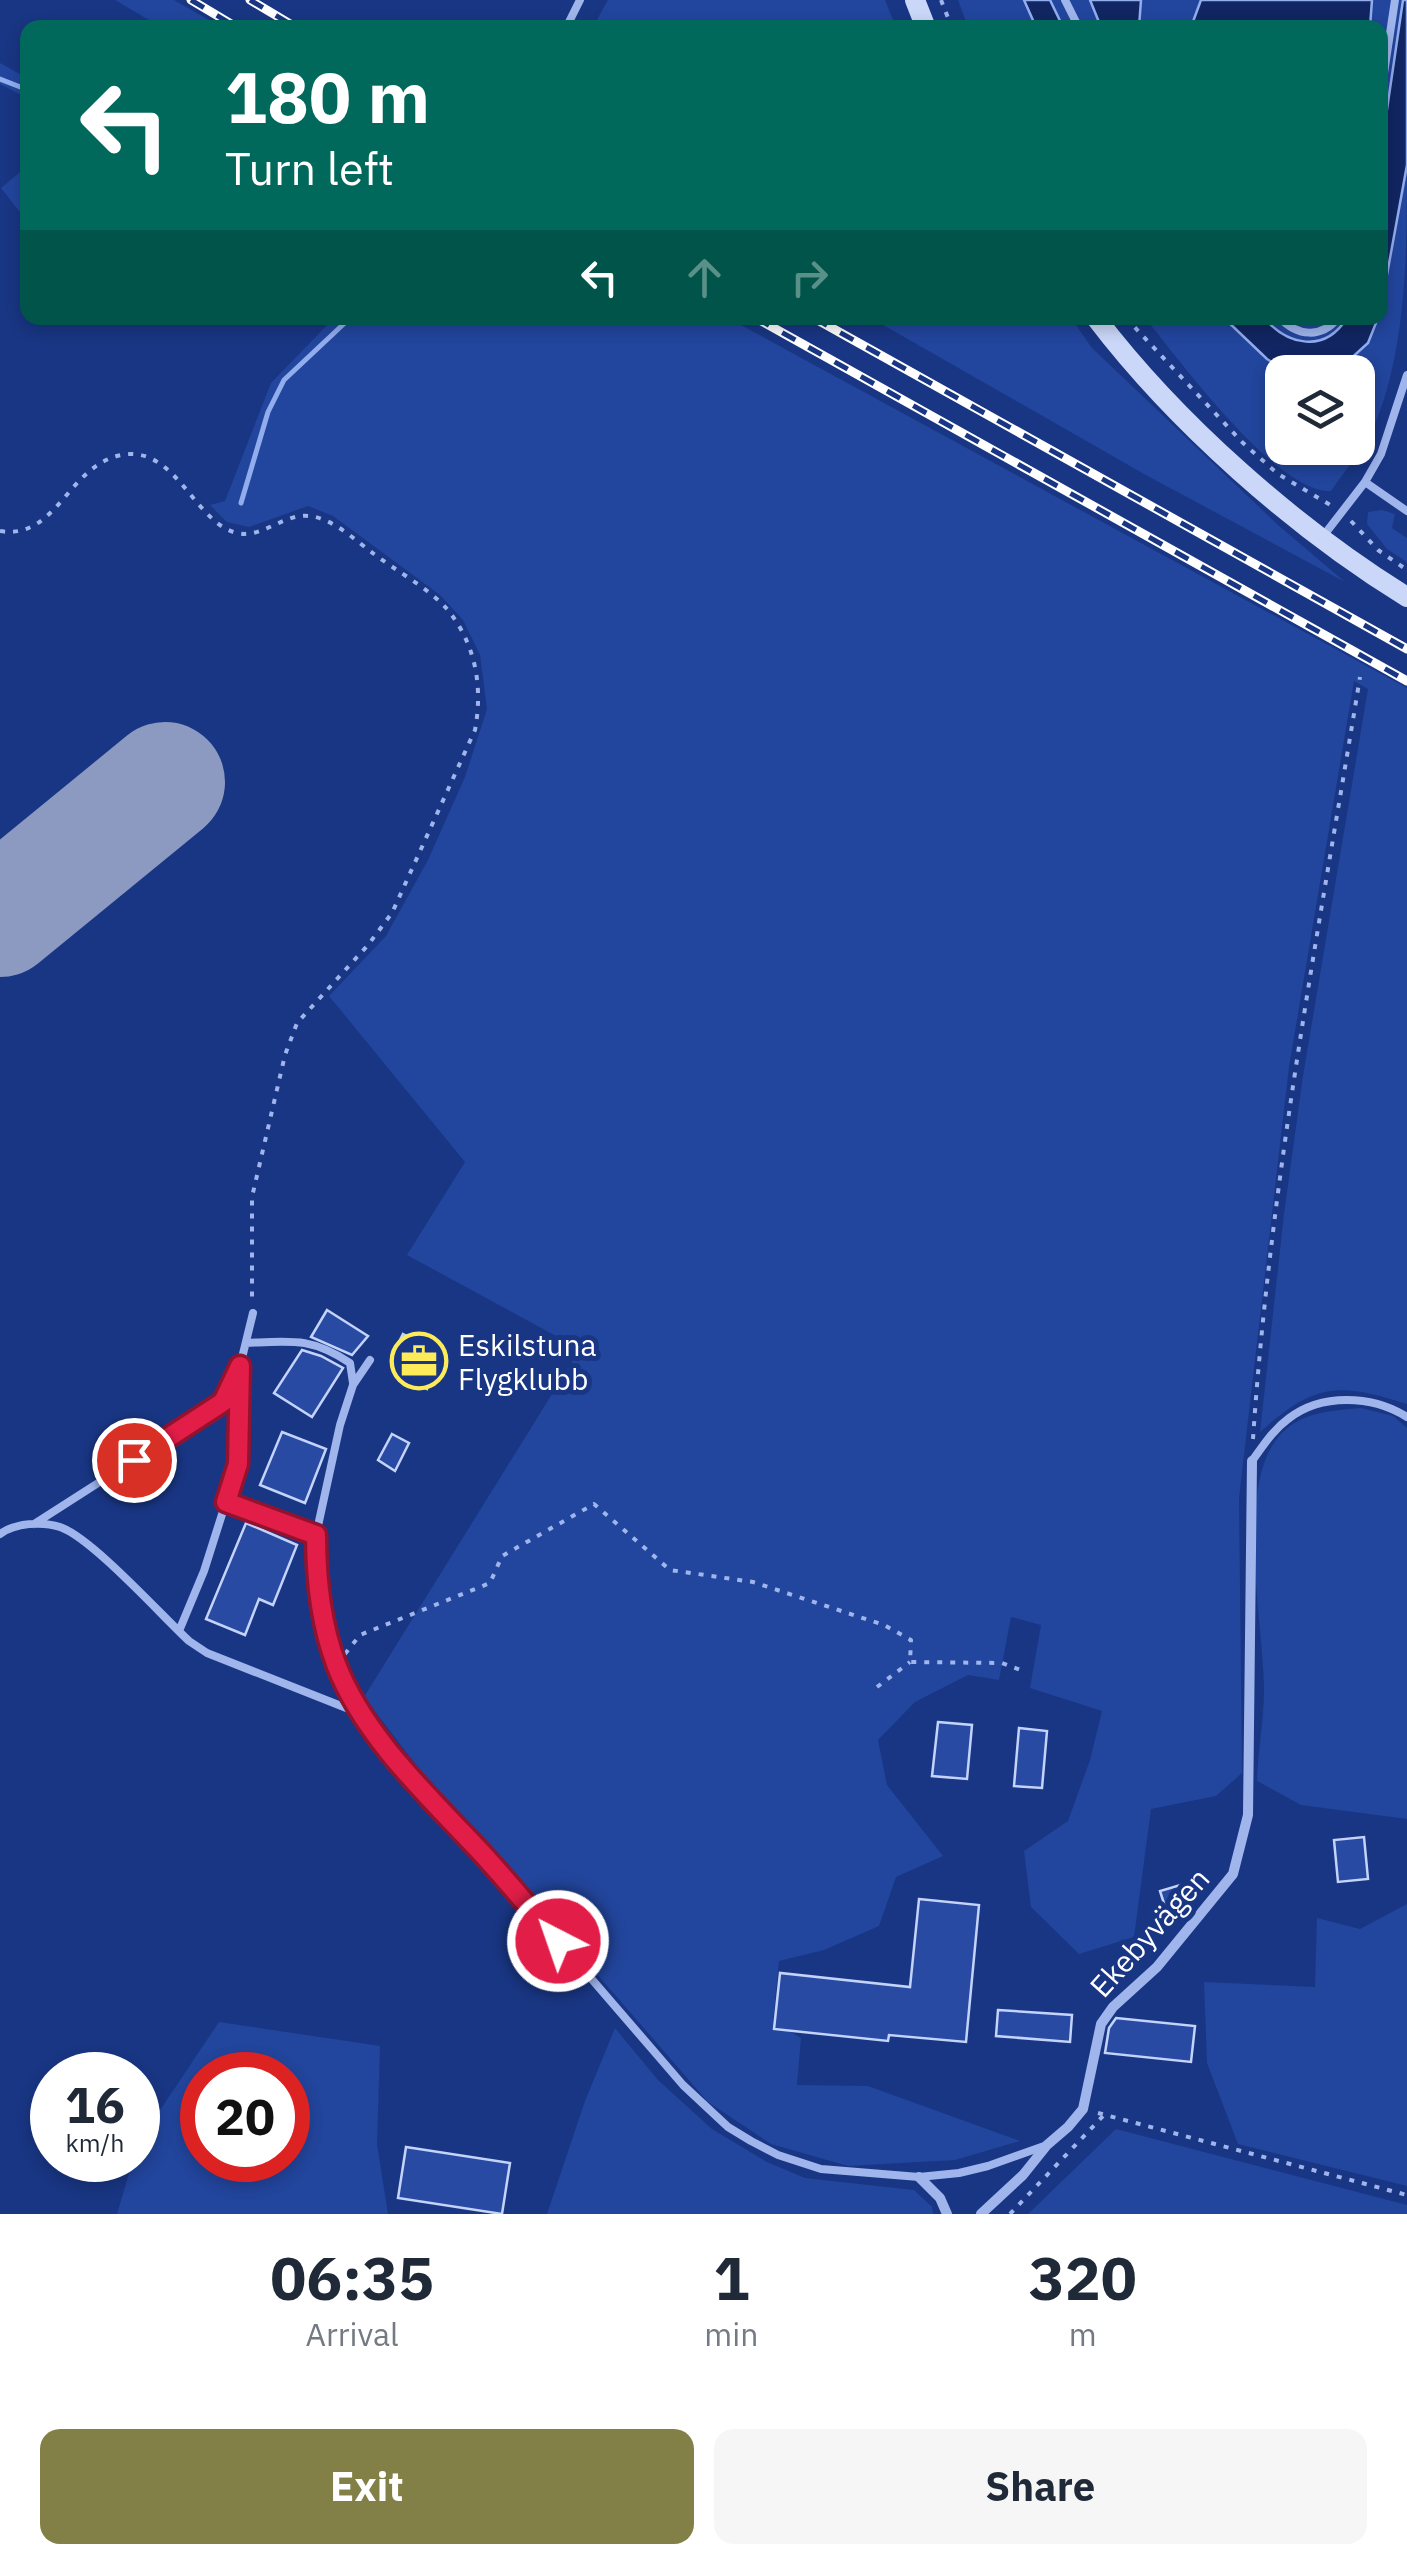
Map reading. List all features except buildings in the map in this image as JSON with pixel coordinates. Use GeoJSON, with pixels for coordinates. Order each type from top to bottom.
{"type":"FeatureCollection","features":[{"type":"Feature","properties":{"kind":"main road"},"geometry":{"type":"LineString","coordinates":[[1102,325],[1174,405],[1245,475],[1322,539],[1407,598]]}},
{"type":"Feature","properties":{"kind":"street","name":"Ekebyvägen"},"geometry":{"type":"LineString","coordinates":[[1083,2109],[1101,2024],[1221,1892],[1233,1874],[1246,1834],[1252,1461]]}},
{"type":"Feature","properties":{"kind":"street"},"geometry":{"type":"LineString","coordinates":[[981,2214],[1083,2109]]}},
{"type":"Feature","properties":{"kind":"street"},"geometry":{"type":"LineString","coordinates":[[918,2177],[940,2198],[947,2214]]}},
{"type":"Feature","properties":{"kind":"lane"},"geometry":{"type":"LineString","coordinates":[[1388,43],[1394,0]]}},
{"type":"Feature","properties":{"kind":"lane"},"geometry":{"type":"LineString","coordinates":[[1289,325],[1300,333],[1316,333],[1332,325]]}},
{"type":"Feature","properties":{"kind":"lane"},"geometry":{"type":"LineString","coordinates":[[1322,539],[1381,454],[1407,375]]}},
{"type":"Feature","properties":{"kind":"lane"},"geometry":{"type":"LineString","coordinates":[[1365,482],[1407,511]]}},
{"type":"Feature","properties":{"kind":"lane"},"geometry":{"type":"LineString","coordinates":[[34,1524],[223,1402],[240,1366],[253,1313]]}},
{"type":"Feature","properties":{"kind":"lane"},"geometry":{"type":"LineString","coordinates":[[246,1342],[292,1340],[324,1346],[350,1363],[353,1385]]}},
{"type":"Feature","properties":{"kind":"lane"},"geometry":{"type":"LineString","coordinates":[[370,1360],[353,1385],[340,1425],[316,1535],[316,1573],[336,1666],[364,1715],[430,1798],[683,2085],[728,2127],[778,2155],[821,2170],[918,2177],[959,2174],[1047,2144]]}},
{"type":"Feature","properties":{"kind":"lane"},"geometry":{"type":"LineString","coordinates":[[178,1630],[204,1570],[238,1464],[240,1366]]}},
{"type":"Feature","properties":{"kind":"lane"},"geometry":{"type":"LineString","coordinates":[[1252,1461],[1286,1420],[1318,1404],[1380,1404],[1407,1417]]}},
{"type":"Feature","properties":{"kind":"lane"},"geometry":{"type":"LineString","coordinates":[[226,1502],[316,1535]]}},
{"type":"Feature","properties":{"kind":"lane"},"geometry":{"type":"LineString","coordinates":[[0,1534],[10,1527],[34,1524],[59,1527],[81,1538],[178,1630],[221,1660],[364,1715]]}},
{"type":"Feature","properties":{"kind":"path"},"geometry":{"type":"LineString","coordinates":[[1133,325],[1243,443],[1278,474],[1321,497],[1358,526],[1386,557],[1407,570]]}},
{"type":"Feature","properties":{"kind":"path"},"geometry":{"type":"LineString","coordinates":[[0,531],[17,534],[33,529],[90,470],[110,457],[134,454],[162,465],[234,533],[253,534],[296,517],[311,516],[338,528],[446,608],[478,672],[481,698],[475,730],[392,913],[297,1023],[285,1055],[252,1197],[253,1313]]}},
{"type":"Feature","properties":{"kind":"path"},"geometry":{"type":"LineString","coordinates":[[1252,1461],[1267,1288],[1290,1106],[1360,676]]}},
{"type":"Feature","properties":{"kind":"path"},"geometry":{"type":"LineString","coordinates":[[336,1666],[360,1635],[490,1582],[502,1556],[594,1504],[670,1570],[753,1582],[884,1625],[911,1640],[910,1662]]}},
{"type":"Feature","properties":{"kind":"path"},"geometry":{"type":"LineString","coordinates":[[877,1687],[910,1662],[1002,1663],[1023,1671]]}},
{"type":"Feature","properties":{"kind":"path"},"geometry":{"type":"LineString","coordinates":[[1083,2109],[1407,2195]]}},
{"type":"Feature","properties":{"kind":"path"},"geometry":{"type":"LineString","coordinates":[[1010,2214],[1104,2114]]}},
{"type":"Feature","properties":{"kind":"shaded area"},"geometry":{"type":"Polygon","coordinates":[[[115,0],[174,0],[209,20],[149,20],[115,0]]]}},
{"type":"Feature","properties":{"kind":"shaded area"},"geometry":{"type":"Polygon","coordinates":[[[608,0],[885,0],[893,20],[597,20],[608,0]]]}},
{"type":"Feature","properties":{"kind":"shaded area"},"geometry":{"type":"Polygon","coordinates":[[[958,0],[1024,0],[1033,20],[965,20],[958,0]]]}},
{"type":"Feature","properties":{"kind":"shaded area"},"geometry":{"type":"Polygon","coordinates":[[[1024,0],[1050,0],[1060,20],[1033,20],[1024,0]]]}},
{"type":"Feature","properties":{"kind":"shaded area"},"geometry":{"type":"Polygon","coordinates":[[[1050,0],[1090,0],[1098,20],[1060,20],[1050,0]]]}},
{"type":"Feature","properties":{"kind":"shaded area"},"geometry":{"type":"Polygon","coordinates":[[[1090,0],[1141,0],[1140,20],[1098,20],[1090,0]]]}},
{"type":"Feature","properties":{"kind":"shaded area"},"geometry":{"type":"Polygon","coordinates":[[[1141,0],[1201,0],[1194,20],[1140,20],[1141,0]]]}},
{"type":"Feature","properties":{"kind":"shaded area"},"geometry":{"type":"Polygon","coordinates":[[[1201,0],[1372,0],[1371,20],[1194,20],[1201,0]]]}},
{"type":"Feature","properties":{"kind":"shaded area"},"geometry":{"type":"Polygon","coordinates":[[[1372,0],[1403,0],[1388,102],[1388,20],[1371,20],[1372,0]]]}},
{"type":"Feature","properties":{"kind":"shaded area"},"geometry":{"type":"Polygon","coordinates":[[[1403,0],[1407,0],[1407,165],[1388,269],[1388,102],[1403,0]]]}},
{"type":"Feature","properties":{"kind":"shaded area"},"geometry":{"type":"Polygon","coordinates":[[[0,63],[20,74],[20,94],[0,84],[0,63]]]}},
{"type":"Feature","properties":{"kind":"shaded area"},"geometry":{"type":"Polygon","coordinates":[[[1407,165],[1398,336],[1375,423],[1375,355],[1355,355],[1368,343],[1377,325],[1388,325],[1388,273],[1407,165]]]}},
{"type":"Feature","properties":{"kind":"shaded area"},"geometry":{"type":"Polygon","coordinates":[[[20,172],[20,212],[1,188],[20,172]]]}},
{"type":"Feature","properties":{"kind":"shaded area"},"geometry":{"type":"Polygon","coordinates":[[[327,325],[741,325],[1407,688],[1407,1404],[1363,1392],[1328,1391],[1296,1404],[1260,1432],[1303,1076],[1368,689],[1354,681],[1289,1067],[1239,1498],[1242,1773],[1216,1796],[1151,1809],[1134,1937],[1079,1954],[1031,1907],[1024,1851],[1068,1821],[1090,1760],[1102,1711],[1030,1688],[1041,1625],[1011,1617],[999,1680],[968,1675],[915,1702],[878,1740],[887,1785],[943,1856],[896,1877],[879,1926],[824,1950],[779,1961],[773,2021],[801,2038],[797,2085],[868,2086],[1020,2141],[955,2160],[848,2166],[771,2144],[708,2102],[419,1769],[364,1697],[580,1349],[407,1255],[465,1162],[329,996],[386,936],[428,860],[465,777],[487,709],[480,655],[463,620],[440,595],[333,516],[308,506],[249,527],[227,522],[210,505],[225,501],[271,383],[327,325]]]}},
{"type":"Feature","properties":{"kind":"shaded area"},"geometry":{"type":"Polygon","coordinates":[[[883,325],[1076,325],[1092,348],[1278,525],[1345,582],[1144,474],[883,325]]]}},
{"type":"Feature","properties":{"kind":"shaded area"},"geometry":{"type":"Polygon","coordinates":[[[1151,325],[1231,325],[1265,357],[1265,455],[1230,421],[1151,325]]]}},
{"type":"Feature","properties":{"kind":"shaded area"},"geometry":{"type":"Polygon","coordinates":[[[1231,325],[1272,325],[1306,342],[1328,337],[1341,325],[1375,325],[1368,343],[1355,355],[1265,357],[1231,325]]]}},
{"type":"Feature","properties":{"kind":"shaded area"},"geometry":{"type":"Polygon","coordinates":[[[1341,325],[1328,337],[1306,342],[1274,327],[1341,325]]]}},
{"type":"Feature","properties":{"kind":"shaded area"},"geometry":{"type":"Polygon","coordinates":[[[1277,465],[1349,465],[1331,491],[1309,486],[1277,465]]]}},
{"type":"Feature","properties":{"kind":"shaded area"},"geometry":{"type":"Polygon","coordinates":[[[1382,510],[1395,514],[1392,528],[1407,538],[1407,562],[1387,549],[1367,524],[1368,512],[1382,510]]]}},
{"type":"Feature","properties":{"kind":"shaded area"},"geometry":{"type":"Polygon","coordinates":[[[1361,1408],[1393,1416],[1407,1428],[1407,1819],[1301,1805],[1257,1781],[1264,1689],[1255,1518],[1267,1455],[1282,1433],[1300,1420],[1319,1413],[1361,1408]]]}},
{"type":"Feature","properties":{"kind":"shaded area"},"geometry":{"type":"Polygon","coordinates":[[[1407,1904],[1407,2186],[1238,2144],[1207,2063],[1204,1982],[1315,1987],[1317,1918],[1360,1929],[1407,1904]]]}},
{"type":"Feature","properties":{"kind":"shaded area"},"geometry":{"type":"Polygon","coordinates":[[[219,2022],[380,2046],[377,2144],[388,2214],[117,2214],[126,2182],[160,2182],[160,2110],[180,2080],[180,2182],[310,2182],[310,2052],[199,2052],[219,2022]]]}},
{"type":"Feature","properties":{"kind":"shaded area"},"geometry":{"type":"Polygon","coordinates":[[[615,2028],[658,2080],[712,2129],[767,2162],[805,2178],[914,2190],[932,2207],[933,2214],[547,2214],[585,2101],[615,2028]]]}},
{"type":"Feature","properties":{"kind":"shaded area"},"geometry":{"type":"Polygon","coordinates":[[[1116,2129],[1407,2205],[1407,2214],[1028,2214],[1116,2129]]]}},
{"type":"Feature","properties":{"kind":"waterway"},"geometry":{"type":"LineString","coordinates":[[0,79],[20,87]]}},
{"type":"Feature","properties":{"kind":"waterway"},"geometry":{"type":"LineString","coordinates":[[241,503],[268,412],[284,380],[343,325]]}},
{"type":"Feature","properties":{"kind":"runway"},"geometry":{"type":"LineString","coordinates":[[0,917],[165,782]]}},
{"type":"Feature","properties":{"kind":"railway"},"geometry":{"type":"LineString","coordinates":[[191,0],[225,20]]}},
{"type":"Feature","properties":{"kind":"railway"},"geometry":{"type":"LineString","coordinates":[[250,0],[284,20]]}},
{"type":"Feature","properties":{"kind":"railway"},"geometry":{"type":"LineString","coordinates":[[769,325],[1407,681]]}},
{"type":"Feature","properties":{"kind":"railway"},"geometry":{"type":"LineString","coordinates":[[827,325],[1407,649]]}},
{"type":"Feature","properties":{"kind":"place","name":"Eskilstuna Flygklubb"},"geometry":{"type":"Point","coordinates":[419,1361]}},
{"type":"Feature","properties":{"kind":"route"},"geometry":{"type":"LineString","coordinates":[[134,1460],[223,1402],[240,1366],[238,1464],[226,1502],[316,1535],[316,1573],[336,1666],[364,1715],[430,1798],[558,1941]]}}]}
